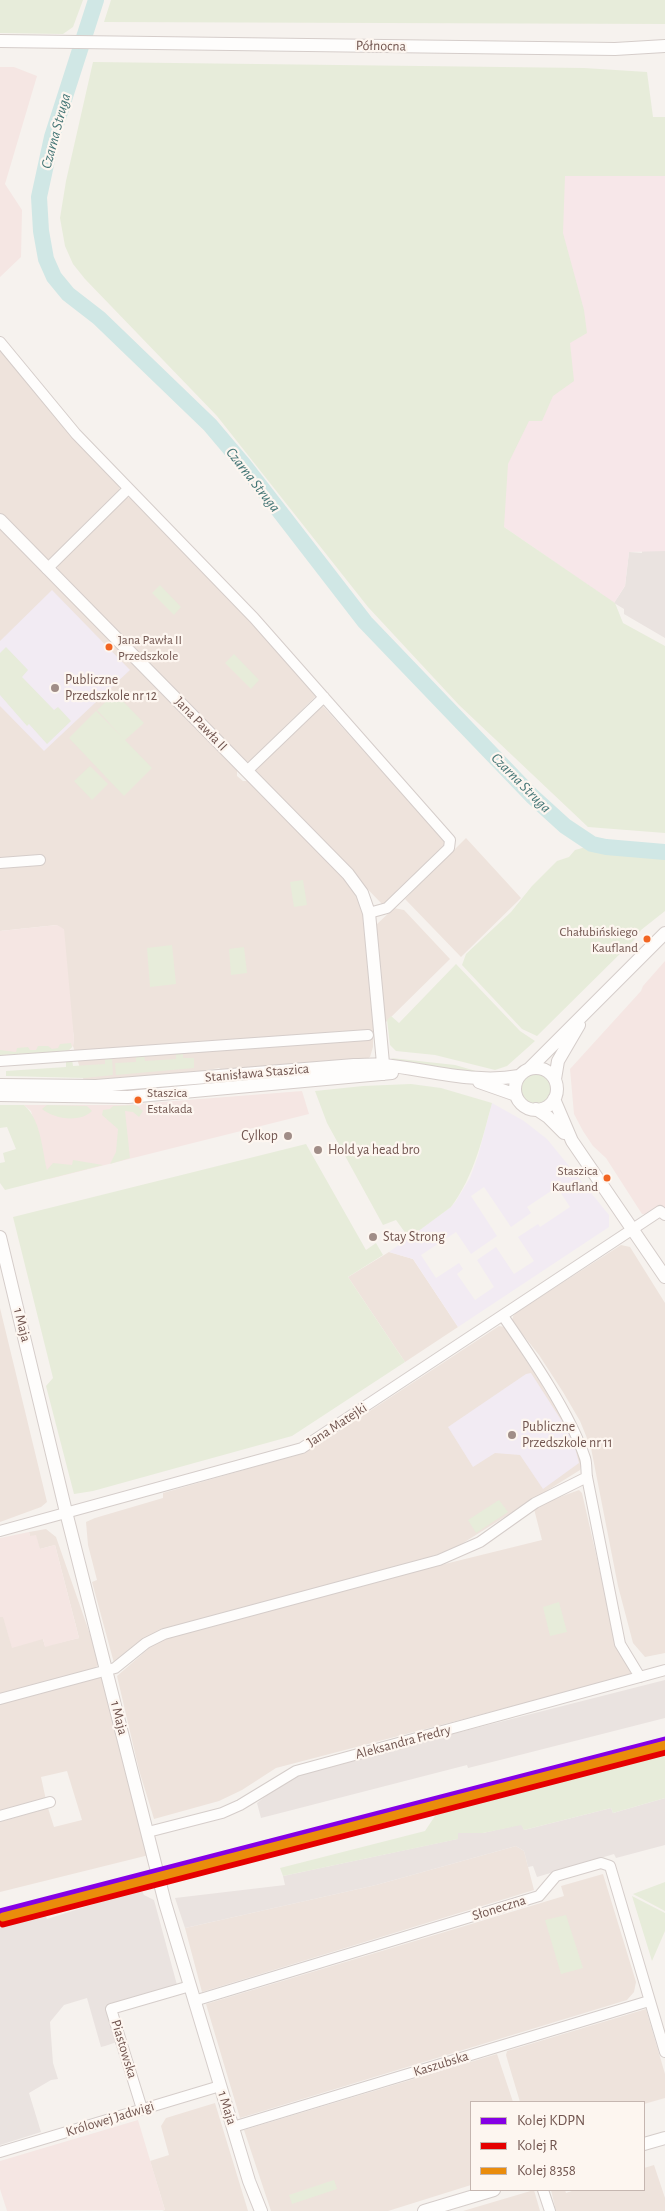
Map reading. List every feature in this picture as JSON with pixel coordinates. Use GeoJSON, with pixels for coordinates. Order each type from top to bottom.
{"type":"FeatureCollection","features":[{"type":"Feature","properties":{"kind":"street","name":"Północna"},"geometry":{"type":"LineString","coordinates":[[0,41],[615,49],[665,46]]}},
{"type":"Feature","properties":{"kind":"street"},"geometry":{"type":"LineString","coordinates":[[0,342],[66,422],[254,618],[451,842],[449,848],[387,908],[369,913]]}},
{"type":"Feature","properties":{"kind":"street"},"geometry":{"type":"LineString","coordinates":[[47,568],[128,488]]}},
{"type":"Feature","properties":{"kind":"street","name":"Jana Pawła II"},"geometry":{"type":"LineString","coordinates":[[0,520],[348,874],[362,893],[369,913],[383,1069]]}},
{"type":"Feature","properties":{"kind":"street"},"geometry":{"type":"LineString","coordinates":[[247,771],[324,697]]}},
{"type":"Feature","properties":{"kind":"street"},"geometry":{"type":"LineString","coordinates":[[0,864],[40,860]]}},
{"type":"Feature","properties":{"kind":"street"},"geometry":{"type":"LineString","coordinates":[[665,933],[516,1082],[516,1095],[523,1106],[548,1116],[572,1141],[634,1229],[665,1277]]}},
{"type":"Feature","properties":{"kind":"street"},"geometry":{"type":"LineString","coordinates":[[572,1141],[554,1099],[555,1079],[558,1061],[586,1013]]}},
{"type":"Feature","properties":{"kind":"street"},"geometry":{"type":"LineString","coordinates":[[0,1061],[368,1035]]}},
{"type":"Feature","properties":{"kind":"street","name":"Stanisława Staszica"},"geometry":{"type":"LineString","coordinates":[[0,1085],[96,1086],[354,1065],[383,1069],[424,1070],[463,1076],[507,1078],[524,1072]]}},
{"type":"Feature","properties":{"kind":"street","name":"Stanisława Staszica"},"geometry":{"type":"LineString","coordinates":[[0,1095],[128,1097],[383,1069]]}},
{"type":"Feature","properties":{"kind":"street"},"geometry":{"type":"LineString","coordinates":[[524,1072],[542,1069],[555,1079]]}},
{"type":"Feature","properties":{"kind":"street","name":"Stanisława Staszica"},"geometry":{"type":"LineString","coordinates":[[463,1076],[516,1095]]}},
{"type":"Feature","properties":{"kind":"street"},"geometry":{"type":"LineString","coordinates":[[536,1110],[548,1105],[554,1099]]}},
{"type":"Feature","properties":{"kind":"street"},"geometry":{"type":"LineString","coordinates":[[634,1229],[660,1211],[665,1214]]}},
{"type":"Feature","properties":{"kind":"street","name":"Jana Matejki"},"geometry":{"type":"LineString","coordinates":[[0,1531],[302,1448],[634,1229]]}},
{"type":"Feature","properties":{"kind":"street","name":"1 Maja"},"geometry":{"type":"LineString","coordinates":[[0,1237],[5,1276],[165,1902],[253,2195],[255,2211]]}},
{"type":"Feature","properties":{"kind":"street"},"geometry":{"type":"LineString","coordinates":[[502,1316],[572,1427],[586,1460],[587,1477],[620,1644],[640,1677]]}},
{"type":"Feature","properties":{"kind":"street"},"geometry":{"type":"LineString","coordinates":[[0,1699],[107,1670],[120,1664],[146,1643],[164,1634],[439,1560],[480,1542],[535,1503],[587,1477]]}},
{"type":"Feature","properties":{"kind":"street","name":"Aleksandra Fredry"},"geometry":{"type":"LineString","coordinates":[[148,1832],[222,1812],[240,1805],[296,1771],[665,1670]]}},
{"type":"Feature","properties":{"kind":"street"},"geometry":{"type":"LineString","coordinates":[[0,1816],[50,1802]]}},
{"type":"Feature","properties":{"kind":"street","name":"Słoneczna"},"geometry":{"type":"LineString","coordinates":[[194,2002],[539,1896],[556,1876],[601,1863],[610,1866],[665,2052]]}},
{"type":"Feature","properties":{"kind":"street","name":"Piastowska"},"geometry":{"type":"LineString","coordinates":[[142,2109],[111,2009],[190,1986]]}},
{"type":"Feature","properties":{"kind":"street","name":"Kaszubska"},"geometry":{"type":"LineString","coordinates":[[233,2127],[649,2001]]}},
{"type":"Feature","properties":{"kind":"street","name":"Królowej Jadwigi"},"geometry":{"type":"LineString","coordinates":[[0,2152],[220,2086]]}},
{"type":"Feature","properties":{"kind":"street"},"geometry":{"type":"LineString","coordinates":[[645,2144],[665,2138]]}},
{"type":"Feature","properties":{"kind":"street"},"geometry":{"type":"LineString","coordinates":[[424,2211],[491,2191]]}},
{"type":"Feature","properties":{"kind":"street"},"geometry":{"type":"LineString","coordinates":[[543,2191],[550,2211]]}},
{"type":"Feature","properties":{"kind":"street","name":"1 Maja"},"geometry":{"type":"LineString","coordinates":[[253,2195],[261,2211]]}},
{"type":"Feature","properties":{"kind":"shaded area"},"geometry":{"type":"Polygon","coordinates":[[[0,67],[14,67],[37,76],[5,184],[22,210],[21,257],[0,277],[0,67]]]}},
{"type":"Feature","properties":{"kind":"shaded area"},"geometry":{"type":"Polygon","coordinates":[[[433,162],[665,176],[665,551],[629,552],[625,586],[614,603],[504,527],[433,162]]]}},
{"type":"Feature","properties":{"kind":"shaded area"},"geometry":{"type":"Polygon","coordinates":[[[0,349],[119,485],[120,491],[51,559],[44,560],[0,514],[0,349]]]}},
{"type":"Feature","properties":{"kind":"shaded area"},"geometry":{"type":"Polygon","coordinates":[[[132,497],[224,591],[315,692],[316,696],[249,762],[244,761],[58,571],[57,565],[126,498],[132,497]]]}},
{"type":"Feature","properties":{"kind":"shaded area"},"geometry":{"type":"Polygon","coordinates":[[[0,527],[237,769],[237,776],[243,781],[250,781],[349,882],[364,912],[373,1009],[373,1047],[370,1057],[364,1061],[226,1073],[219,1068],[207,1070],[204,1073],[85,1084],[73,1046],[74,1038],[57,925],[0,931],[0,527]]]}},
{"type":"Feature","properties":{"kind":"shaded area"},"geometry":{"type":"Polygon","coordinates":[[[642,551],[665,551],[665,638],[624,614],[624,609],[614,603],[625,586],[629,552],[642,553],[642,551]]]}},
{"type":"Feature","properties":{"kind":"shaded area","name":"Publiczne Przedszkole nr 12"},"geometry":{"type":"Polygon","coordinates":[[[52,590],[130,670],[44,751],[0,706],[0,641],[52,590]]]}},
{"type":"Feature","properties":{"kind":"shaded area"},"geometry":{"type":"Polygon","coordinates":[[[323,706],[445,841],[445,845],[389,903],[382,904],[258,776],[255,770],[318,708],[323,706]]]}},
{"type":"Feature","properties":{"kind":"shaded area"},"geometry":{"type":"Polygon","coordinates":[[[466,838],[521,898],[461,957],[405,899],[466,838]]]}},
{"type":"Feature","properties":{"kind":"shaded area"},"geometry":{"type":"Polygon","coordinates":[[[394,908],[404,910],[450,959],[384,1024],[376,925],[394,908]]]}},
{"type":"Feature","properties":{"kind":"shaded area"},"geometry":{"type":"Polygon","coordinates":[[[57,925],[64,929],[74,1039],[73,1046],[68,1051],[0,1055],[0,931],[57,925]]]}},
{"type":"Feature","properties":{"kind":"shaded area"},"geometry":{"type":"Polygon","coordinates":[[[665,961],[665,1218],[642,1214],[606,1158],[593,1146],[583,1131],[574,1114],[570,1069],[641,991],[643,986],[665,961]]]}},
{"type":"Feature","properties":{"kind":"shaded area"},"geometry":{"type":"Polygon","coordinates":[[[302,1091],[309,1114],[49,1179],[31,1111],[24,1105],[124,1105],[302,1091]]]}},
{"type":"Feature","properties":{"kind":"shaded area"},"geometry":{"type":"Polygon","coordinates":[[[492,1103],[524,1121],[547,1139],[609,1215],[609,1227],[458,1327],[413,1259],[389,1252],[451,1207],[470,1178],[492,1103]],[[484,1187],[471,1196],[497,1236],[471,1254],[456,1232],[421,1255],[436,1278],[459,1263],[463,1269],[457,1274],[475,1300],[494,1287],[477,1260],[496,1247],[514,1274],[534,1261],[518,1237],[538,1224],[540,1227],[570,1207],[557,1187],[527,1207],[531,1213],[511,1227],[484,1187]]]}},
{"type":"Feature","properties":{"kind":"shaded area"},"geometry":{"type":"Polygon","coordinates":[[[621,1245],[630,1247],[665,1303],[665,1653],[645,1657],[633,1643],[618,1586],[591,1448],[580,1421],[563,1392],[539,1355],[512,1321],[513,1316],[517,1312],[621,1245]]]}},
{"type":"Feature","properties":{"kind":"shaded area"},"geometry":{"type":"Polygon","coordinates":[[[389,1252],[413,1259],[458,1327],[405,1362],[348,1277],[389,1252]]]}},
{"type":"Feature","properties":{"kind":"shaded area"},"geometry":{"type":"Polygon","coordinates":[[[0,1308],[47,1502],[41,1507],[0,1522],[0,1308]]]}},
{"type":"Feature","properties":{"kind":"shaded area"},"geometry":{"type":"Polygon","coordinates":[[[499,1326],[505,1327],[571,1431],[580,1456],[582,1465],[580,1470],[455,1548],[414,1563],[157,1634],[114,1663],[92,1582],[97,1580],[88,1545],[86,1522],[163,1498],[163,1493],[296,1455],[318,1445],[499,1326]]]}},
{"type":"Feature","properties":{"kind":"shaded area","name":"Publiczne Przedszkole nr 11"},"geometry":{"type":"Polygon","coordinates":[[[531,1373],[565,1426],[574,1444],[579,1463],[543,1489],[520,1455],[495,1453],[473,1467],[448,1427],[526,1374],[531,1373]]]}},
{"type":"Feature","properties":{"kind":"shaded area"},"geometry":{"type":"Polygon","coordinates":[[[579,1490],[582,1493],[617,1646],[632,1675],[276,1768],[242,1790],[219,1801],[154,1819],[139,1770],[117,1676],[155,1643],[380,1580],[542,1540],[534,1509],[549,1501],[579,1490]]]}},
{"type":"Feature","properties":{"kind":"shaded area"},"geometry":{"type":"Polygon","coordinates":[[[46,1529],[56,1537],[100,1663],[95,1668],[0,1694],[0,1617],[43,1639],[45,1646],[79,1638],[55,1545],[40,1549],[30,1536],[29,1532],[46,1529]]]}},
{"type":"Feature","properties":{"kind":"shaded area"},"geometry":{"type":"Polygon","coordinates":[[[29,1532],[30,1536],[36,1535],[40,1549],[55,1545],[79,1638],[45,1647],[43,1639],[12,1648],[3,1617],[0,1617],[0,1538],[29,1532]]]}},
{"type":"Feature","properties":{"kind":"shaded area"},"geometry":{"type":"Polygon","coordinates":[[[97,1677],[104,1678],[149,1855],[0,1892],[0,1822],[48,1808],[54,1827],[82,1820],[67,1771],[41,1777],[46,1800],[0,1812],[0,1704],[97,1677]]]}},
{"type":"Feature","properties":{"kind":"shaded area"},"geometry":{"type":"Polygon","coordinates":[[[665,1680],[665,1718],[468,1768],[467,1765],[261,1818],[257,1803],[286,1780],[338,1763],[665,1680]]]}},
{"type":"Feature","properties":{"kind":"shaded area"},"geometry":{"type":"Polygon","coordinates":[[[665,1798],[665,1845],[616,1858],[614,1854],[537,1877],[533,1866],[528,1867],[524,1851],[516,1846],[376,1885],[185,1928],[175,1898],[285,1885],[283,1876],[457,1839],[458,1833],[483,1833],[522,1824],[524,1830],[611,1808],[613,1813],[665,1798]]]}},
{"type":"Feature","properties":{"kind":"shaded area"},"geometry":{"type":"Polygon","coordinates":[[[516,1846],[524,1851],[534,1890],[202,1992],[185,1928],[376,1885],[516,1846]]]}},
{"type":"Feature","properties":{"kind":"shaded area"},"geometry":{"type":"Polygon","coordinates":[[[603,1874],[636,1982],[634,1992],[627,2000],[240,2118],[206,2004],[564,1896],[561,1886],[603,1874]]]}},
{"type":"Feature","properties":{"kind":"shaded area"},"geometry":{"type":"Polygon","coordinates":[[[141,1889],[144,1895],[154,1900],[177,1985],[107,2006],[117,2042],[101,2047],[87,1998],[64,2005],[50,2022],[53,2063],[58,2079],[51,2080],[29,2093],[41,2132],[0,2145],[0,1922],[43,1911],[47,1919],[141,1889]]]}},
{"type":"Feature","properties":{"kind":"shaded area"},"geometry":{"type":"Polygon","coordinates":[[[646,2009],[665,2074],[665,2098],[645,2104],[645,2101],[520,2101],[506,2055],[507,2051],[646,2009]]]}},
{"type":"Feature","properties":{"kind":"shaded area"},"geometry":{"type":"Polygon","coordinates":[[[497,2054],[513,2101],[470,2101],[470,2185],[388,2211],[271,2211],[244,2130],[497,2054]]]}},
{"type":"Feature","properties":{"kind":"shaded area"},"geometry":{"type":"Polygon","coordinates":[[[215,2103],[248,2211],[162,2211],[165,2210],[150,2161],[169,2155],[161,2126],[166,2118],[215,2103]]]}},
{"type":"Feature","properties":{"kind":"shaded area"},"geometry":{"type":"Polygon","coordinates":[[[138,2120],[165,2210],[7,2211],[0,2189],[0,2161],[138,2120]]]}},
{"type":"Feature","properties":{"kind":"shaded area"},"geometry":{"type":"Polygon","coordinates":[[[654,2165],[665,2198],[665,2211],[556,2211],[551,2191],[565,2191],[566,2193],[572,2191],[645,2191],[645,2168],[654,2165]]]}},
{"type":"Feature","properties":{"kind":"shaded area"},"geometry":{"type":"Polygon","coordinates":[[[534,2191],[540,2211],[463,2211],[534,2191]]]}},
{"type":"Feature","properties":{"kind":"green space"},"geometry":{"type":"Polygon","coordinates":[[[0,0],[83,0],[73,27],[63,34],[0,33],[0,0]]]}},
{"type":"Feature","properties":{"kind":"green space"},"geometry":{"type":"Polygon","coordinates":[[[111,0],[665,0],[665,24],[104,22],[111,0]]]}},
{"type":"Feature","properties":{"kind":"green space"},"geometry":{"type":"Polygon","coordinates":[[[93,62],[584,68],[647,72],[653,117],[665,117],[665,176],[565,176],[563,233],[584,310],[587,333],[570,343],[574,381],[553,396],[542,421],[529,421],[508,464],[504,527],[615,603],[623,623],[665,646],[665,833],[588,827],[459,705],[368,607],[217,416],[85,279],[73,264],[65,246],[60,218],[66,181],[93,62]]]}},
{"type":"Feature","properties":{"kind":"green space"},"geometry":{"type":"Polygon","coordinates":[[[160,585],[181,607],[174,615],[152,593],[160,585]]]}},
{"type":"Feature","properties":{"kind":"green space"},"geometry":{"type":"Polygon","coordinates":[[[6,647],[28,670],[22,677],[54,710],[58,707],[71,721],[47,744],[29,724],[27,726],[0,695],[0,653],[6,647]]]}},
{"type":"Feature","properties":{"kind":"green space"},"geometry":{"type":"Polygon","coordinates":[[[234,654],[259,680],[251,689],[225,663],[234,654]]]}},
{"type":"Feature","properties":{"kind":"green space"},"geometry":{"type":"Polygon","coordinates":[[[115,693],[144,723],[125,740],[152,768],[124,796],[69,738],[96,711],[123,738],[97,710],[115,693]]]}},
{"type":"Feature","properties":{"kind":"green space"},"geometry":{"type":"Polygon","coordinates":[[[90,766],[108,784],[92,800],[74,781],[90,766]]]}},
{"type":"Feature","properties":{"kind":"green space"},"geometry":{"type":"Polygon","coordinates":[[[586,847],[601,851],[665,856],[665,911],[641,930],[637,937],[537,1036],[522,1029],[462,965],[466,954],[511,912],[532,886],[557,861],[569,857],[575,850],[586,847]]]}},
{"type":"Feature","properties":{"kind":"green space"},"geometry":{"type":"Polygon","coordinates":[[[303,880],[307,905],[294,907],[290,882],[303,880]]]}},
{"type":"Feature","properties":{"kind":"green space"},"geometry":{"type":"Polygon","coordinates":[[[172,945],[176,984],[150,987],[147,948],[172,945]]]}},
{"type":"Feature","properties":{"kind":"green space"},"geometry":{"type":"Polygon","coordinates":[[[244,947],[247,973],[231,975],[229,949],[244,947]]]}},
{"type":"Feature","properties":{"kind":"green space"},"geometry":{"type":"Polygon","coordinates":[[[456,964],[520,1031],[535,1041],[507,1066],[495,1070],[435,1055],[396,1051],[390,1045],[387,1020],[391,1016],[399,1023],[456,964]]]}},
{"type":"Feature","properties":{"kind":"green space"},"geometry":{"type":"Polygon","coordinates":[[[71,1043],[72,1047],[68,1051],[0,1055],[0,1050],[16,1052],[17,1048],[28,1047],[30,1050],[36,1050],[38,1046],[48,1046],[52,1049],[58,1048],[60,1044],[71,1043]]]}},
{"type":"Feature","properties":{"kind":"green space"},"geometry":{"type":"Polygon","coordinates":[[[176,1052],[183,1052],[183,1058],[194,1058],[194,1068],[116,1075],[115,1063],[136,1062],[136,1055],[144,1054],[145,1061],[176,1059],[176,1052]]]}},
{"type":"Feature","properties":{"kind":"green space"},"geometry":{"type":"Polygon","coordinates":[[[105,1058],[112,1058],[113,1075],[85,1078],[6,1076],[6,1071],[66,1067],[66,1060],[72,1059],[73,1066],[105,1064],[105,1058]]]}},
{"type":"Feature","properties":{"kind":"green space"},"geometry":{"type":"Polygon","coordinates":[[[391,1058],[455,1065],[483,1073],[399,1062],[391,1058]]]}},
{"type":"Feature","properties":{"kind":"green space"},"geometry":{"type":"Polygon","coordinates":[[[536,1073],[542,1074],[547,1078],[551,1083],[551,1095],[547,1100],[542,1104],[536,1105],[530,1104],[525,1100],[521,1095],[520,1089],[521,1083],[525,1078],[530,1074],[536,1073]]]}},
{"type":"Feature","properties":{"kind":"green space"},"geometry":{"type":"Polygon","coordinates":[[[411,1084],[441,1088],[492,1103],[476,1157],[459,1195],[451,1207],[409,1238],[396,1220],[383,1225],[327,1123],[315,1091],[411,1084]]]}},
{"type":"Feature","properties":{"kind":"green space"},"geometry":{"type":"Polygon","coordinates":[[[0,1105],[24,1105],[30,1111],[40,1135],[47,1170],[53,1163],[72,1165],[73,1160],[103,1165],[5,1190],[0,1183],[0,1163],[5,1162],[3,1153],[16,1149],[7,1127],[0,1128],[0,1105]]]}},
{"type":"Feature","properties":{"kind":"green space"},"geometry":{"type":"Polygon","coordinates":[[[47,1105],[87,1106],[92,1111],[81,1117],[67,1118],[53,1115],[42,1109],[47,1105]]]}},
{"type":"Feature","properties":{"kind":"green space"},"geometry":{"type":"Polygon","coordinates":[[[136,1105],[143,1111],[139,1117],[133,1112],[125,1111],[130,1158],[110,1164],[116,1152],[118,1129],[102,1115],[103,1110],[110,1109],[113,1106],[136,1105]]]}},
{"type":"Feature","properties":{"kind":"green space"},"geometry":{"type":"Polygon","coordinates":[[[306,1144],[366,1250],[376,1243],[383,1255],[348,1277],[405,1362],[292,1436],[93,1491],[74,1494],[46,1386],[53,1378],[13,1217],[306,1144]]]}},
{"type":"Feature","properties":{"kind":"green space"},"geometry":{"type":"Polygon","coordinates":[[[499,1500],[508,1512],[476,1533],[468,1520],[499,1500]]]}},
{"type":"Feature","properties":{"kind":"green space"},"geometry":{"type":"Polygon","coordinates":[[[559,1602],[567,1632],[550,1636],[543,1607],[559,1602]]]}},
{"type":"Feature","properties":{"kind":"green space"},"geometry":{"type":"Polygon","coordinates":[[[665,1749],[665,1798],[613,1813],[611,1808],[524,1830],[521,1825],[483,1833],[458,1833],[458,1839],[283,1876],[280,1868],[425,1831],[441,1807],[665,1749]]]}},
{"type":"Feature","properties":{"kind":"green space"},"geometry":{"type":"Polygon","coordinates":[[[665,1882],[665,1911],[633,1894],[665,1882]]]}},
{"type":"Feature","properties":{"kind":"green space"},"geometry":{"type":"Polygon","coordinates":[[[632,1896],[665,1913],[665,1931],[652,1961],[632,1896]]]}},
{"type":"Feature","properties":{"kind":"green space"},"geometry":{"type":"Polygon","coordinates":[[[566,1915],[583,1968],[561,1974],[545,1920],[566,1915]]]}},
{"type":"Feature","properties":{"kind":"green space"},"geometry":{"type":"Polygon","coordinates":[[[334,2180],[337,2189],[292,2204],[289,2195],[334,2180]]]}},
{"type":"Feature","properties":{"kind":"waterway","name":"Czarna Struga"},"geometry":{"type":"LineString","coordinates":[[96,0],[52,137],[39,197],[41,231],[46,259],[54,277],[68,294],[99,318],[210,425],[243,464],[365,622],[532,796],[565,826],[592,844],[665,852]]}},
{"type":"Feature","properties":{"kind":"rail line","name":"KDPN"},"geometry":{"type":"LineString","coordinates":[[0,1913],[665,1741]]}},
{"type":"Feature","properties":{"kind":"rail line","name":"8358"},"geometry":{"type":"LineString","coordinates":[[3,1917],[665,1745]]}},
{"type":"Feature","properties":{"kind":"rail line","name":"R"},"geometry":{"type":"LineString","coordinates":[[3,1923],[665,1751]]}},
{"type":"Feature","properties":{"kind":"place","name":"Jana Pawła II Przedszkole"},"geometry":{"type":"Point","coordinates":[109,647]}},
{"type":"Feature","properties":{"kind":"place","name":"Publiczne Przedszkole nr 12"},"geometry":{"type":"Point","coordinates":[55,688]}},
{"type":"Feature","properties":{"kind":"place","name":"Chałubińskiego Kaufland"},"geometry":{"type":"Point","coordinates":[647,939]}},
{"type":"Feature","properties":{"kind":"place","name":"Staszica Estakada"},"geometry":{"type":"Point","coordinates":[138,1100]}},
{"type":"Feature","properties":{"kind":"place","name":"Cylkop"},"geometry":{"type":"Point","coordinates":[288,1136]}},
{"type":"Feature","properties":{"kind":"place","name":"Hold ya head bro"},"geometry":{"type":"Point","coordinates":[318,1150]}},
{"type":"Feature","properties":{"kind":"place","name":"Staszica Kaufland"},"geometry":{"type":"Point","coordinates":[607,1178]}},
{"type":"Feature","properties":{"kind":"place","name":"Stay Strong"},"geometry":{"type":"Point","coordinates":[373,1237]}},
{"type":"Feature","properties":{"kind":"place","name":"Publiczne Przedszkole nr 11"},"geometry":{"type":"Point","coordinates":[512,1435]}}]}
